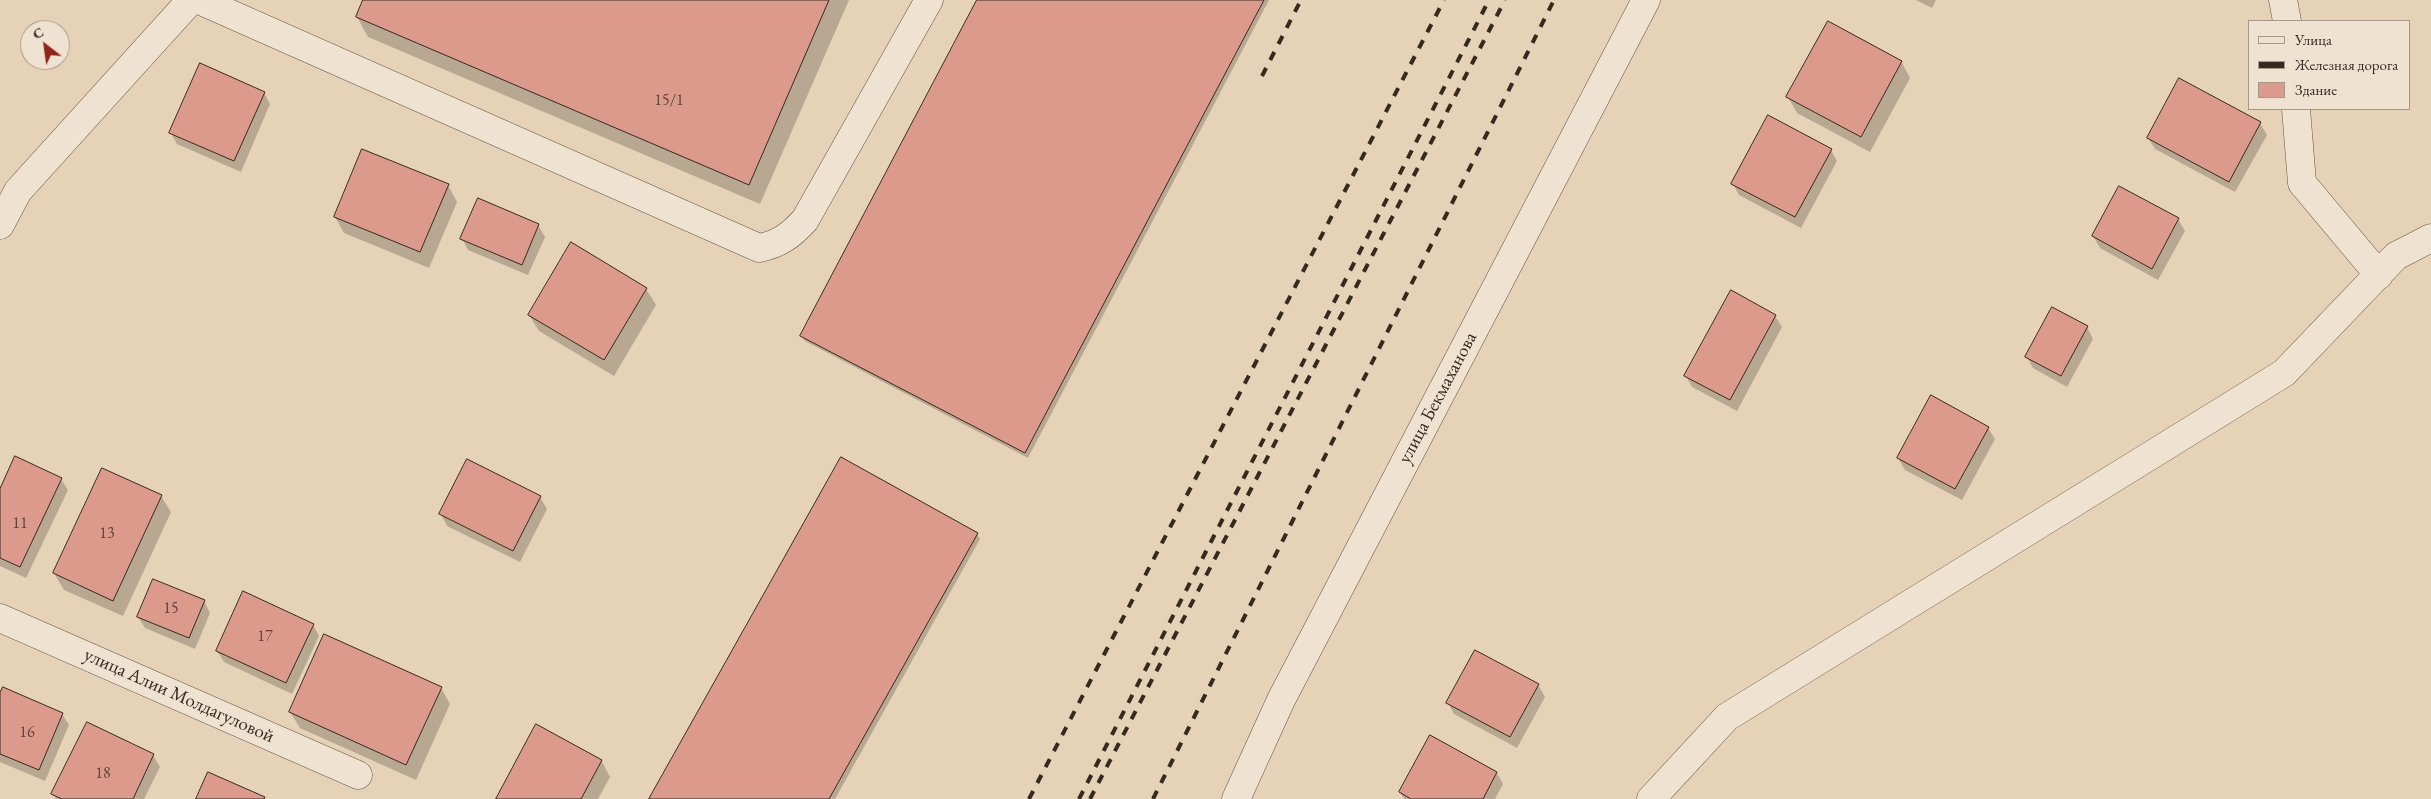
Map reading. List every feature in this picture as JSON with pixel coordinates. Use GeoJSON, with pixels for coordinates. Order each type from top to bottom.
{"type":"FeatureCollection","features":[{"type":"Feature","properties":{"kind":"street"},"geometry":{"type":"LineString","coordinates":[[0,225],[18,192],[190,0]]}},
{"type":"Feature","properties":{"kind":"street"},"geometry":{"type":"LineString","coordinates":[[199,0],[759,248],[773,245],[790,236],[805,220],[929,0]]}},
{"type":"Feature","properties":{"kind":"street","name":"улица Бекмаханова"},"geometry":{"type":"LineString","coordinates":[[1236,799],[1281,700],[1646,0]]}},
{"type":"Feature","properties":{"kind":"street"},"geometry":{"type":"LineString","coordinates":[[2284,0],[2287,20]]}},
{"type":"Feature","properties":{"kind":"street"},"geometry":{"type":"LineString","coordinates":[[2296,110],[2302,183],[2379,275]]}},
{"type":"Feature","properties":{"kind":"street"},"geometry":{"type":"LineString","coordinates":[[1651,799],[1727,717],[2284,372],[2396,256],[2431,238]]}},
{"type":"Feature","properties":{"kind":"street","name":"улица Алии Молдагуловой"},"geometry":{"type":"LineString","coordinates":[[0,618],[358,775]]}},
{"type":"Feature","properties":{"kind":"building"},"geometry":{"type":"Polygon","coordinates":[[[363,0],[829,0],[749,185],[356,17],[363,0]]]}},
{"type":"Feature","properties":{"kind":"building"},"geometry":{"type":"Polygon","coordinates":[[[977,0],[1264,0],[1025,453],[800,336],[977,0]]]}},
{"type":"Feature","properties":{"kind":"building"},"geometry":{"type":"Polygon","coordinates":[[[1828,21],[1902,61],[1861,137],[1786,97],[1828,21]]]}},
{"type":"Feature","properties":{"kind":"building"},"geometry":{"type":"Polygon","coordinates":[[[200,63],[265,92],[234,161],[169,133],[200,63]]]}},
{"type":"Feature","properties":{"kind":"building"},"geometry":{"type":"Polygon","coordinates":[[[2179,78],[2261,122],[2229,182],[2147,138],[2179,78]]]}},
{"type":"Feature","properties":{"kind":"building"},"geometry":{"type":"Polygon","coordinates":[[[1768,115],[1832,149],[1795,217],[1731,184],[1768,115]]]}},
{"type":"Feature","properties":{"kind":"building"},"geometry":{"type":"Polygon","coordinates":[[[362,149],[449,184],[420,252],[334,217],[362,149]]]}},
{"type":"Feature","properties":{"kind":"building"},"geometry":{"type":"Polygon","coordinates":[[[2119,186],[2179,218],[2152,269],[2092,236],[2119,186]]]}},
{"type":"Feature","properties":{"kind":"building"},"geometry":{"type":"Polygon","coordinates":[[[478,198],[539,224],[522,265],[460,239],[478,198]]]}},
{"type":"Feature","properties":{"kind":"building"},"geometry":{"type":"Polygon","coordinates":[[[571,242],[647,288],[604,360],[528,315],[571,242]]]}},
{"type":"Feature","properties":{"kind":"building"},"geometry":{"type":"Polygon","coordinates":[[[1731,290],[1776,315],[1730,400],[1684,376],[1731,290]]]}},
{"type":"Feature","properties":{"kind":"building"},"geometry":{"type":"Polygon","coordinates":[[[2052,307],[2088,326],[2061,376],[2025,357],[2052,307]]]}},
{"type":"Feature","properties":{"kind":"building"},"geometry":{"type":"Polygon","coordinates":[[[1931,395],[1989,427],[1955,489],[1897,458],[1931,395]]]}},
{"type":"Feature","properties":{"kind":"building"},"geometry":{"type":"Polygon","coordinates":[[[15,456],[62,478],[20,567],[0,558],[0,489],[15,456]]]}},
{"type":"Feature","properties":{"kind":"building"},"geometry":{"type":"Polygon","coordinates":[[[841,457],[978,533],[829,799],[649,799],[841,457]]]}},
{"type":"Feature","properties":{"kind":"building"},"geometry":{"type":"Polygon","coordinates":[[[467,459],[541,496],[513,551],[439,514],[467,459]]]}},
{"type":"Feature","properties":{"kind":"building"},"geometry":{"type":"Polygon","coordinates":[[[102,468],[162,495],[113,601],[53,573],[102,468]]]}},
{"type":"Feature","properties":{"kind":"building"},"geometry":{"type":"Polygon","coordinates":[[[153,579],[205,600],[189,638],[137,617],[153,579]]]}},
{"type":"Feature","properties":{"kind":"building"},"geometry":{"type":"Polygon","coordinates":[[[243,591],[314,624],[286,683],[216,651],[243,591]]]}},
{"type":"Feature","properties":{"kind":"building"},"geometry":{"type":"Polygon","coordinates":[[[324,634],[442,687],[406,765],[289,712],[324,634]]]}},
{"type":"Feature","properties":{"kind":"building"},"geometry":{"type":"Polygon","coordinates":[[[1475,650],[1539,684],[1510,737],[1446,703],[1475,650]]]}},
{"type":"Feature","properties":{"kind":"building"},"geometry":{"type":"Polygon","coordinates":[[[3,687],[63,713],[39,770],[0,754],[0,693],[3,687]]]}},
{"type":"Feature","properties":{"kind":"building"},"geometry":{"type":"Polygon","coordinates":[[[87,722],[154,754],[133,799],[62,799],[51,794],[87,722]]]}},
{"type":"Feature","properties":{"kind":"building"},"geometry":{"type":"Polygon","coordinates":[[[536,724],[602,760],[581,799],[496,799],[536,724]]]}},
{"type":"Feature","properties":{"kind":"building"},"geometry":{"type":"Polygon","coordinates":[[[1430,735],[1497,772],[1483,799],[1411,799],[1399,792],[1430,735]]]}},
{"type":"Feature","properties":{"kind":"building"},"geometry":{"type":"Polygon","coordinates":[[[208,772],[265,797],[264,799],[196,799],[208,772]]]}},
{"type":"Feature","properties":{"kind":"railway"},"geometry":{"type":"LineString","coordinates":[[1262,76],[1301,0]]}},
{"type":"Feature","properties":{"kind":"railway"},"geometry":{"type":"LineString","coordinates":[[1029,799],[1444,0]]}},
{"type":"Feature","properties":{"kind":"railway"},"geometry":{"type":"LineString","coordinates":[[1079,799],[1489,0]]}},
{"type":"Feature","properties":{"kind":"railway"},"geometry":{"type":"LineString","coordinates":[[1090,799],[1505,0]]}},
{"type":"Feature","properties":{"kind":"railway"},"geometry":{"type":"LineString","coordinates":[[1153,799],[1554,0]]}}]}
